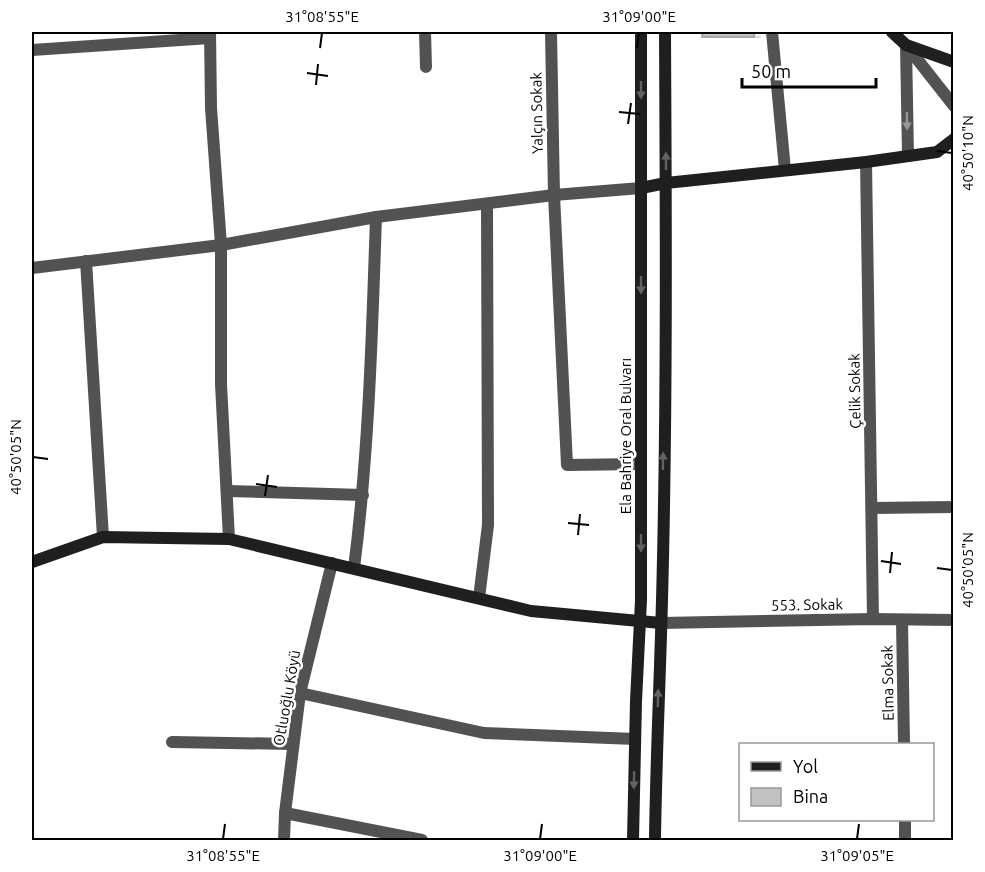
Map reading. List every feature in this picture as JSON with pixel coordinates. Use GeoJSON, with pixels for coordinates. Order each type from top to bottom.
{"type":"FeatureCollection","features":[{"type":"Feature","properties":{"kind":"main road","name":"Ela Bahriye Oral Bulvarı"},"geometry":{"type":"LineString","coordinates":[[633,840],[640,621],[641,32]]}},
{"type":"Feature","properties":{"kind":"main road"},"geometry":{"type":"LineString","coordinates":[[656,840],[666,183],[665,32]]}},
{"type":"Feature","properties":{"kind":"main road"},"geometry":{"type":"LineString","coordinates":[[892,32],[906,45],[954,62]]}},
{"type":"Feature","properties":{"kind":"main road"},"geometry":{"type":"LineString","coordinates":[[641,188],[666,183],[866,162],[937,152],[954,139]]}},
{"type":"Feature","properties":{"kind":"main road"},"geometry":{"type":"LineString","coordinates":[[32,562],[103,537],[229,539],[531,611],[661,624]]}},
{"type":"Feature","properties":{"kind":"street"},"geometry":{"type":"LineString","coordinates":[[425,32],[426,67]]}},
{"type":"Feature","properties":{"kind":"street","name":"Yalçın Sokak"},"geometry":{"type":"LineString","coordinates":[[551,32],[554,195],[567,465],[641,464]]}},
{"type":"Feature","properties":{"kind":"street"},"geometry":{"type":"LineString","coordinates":[[772,32],[785,170]]}},
{"type":"Feature","properties":{"kind":"street"},"geometry":{"type":"LineString","coordinates":[[32,50],[210,35],[212,108],[221,245],[221,384],[229,539]]}},
{"type":"Feature","properties":{"kind":"street"},"geometry":{"type":"LineString","coordinates":[[906,45],[954,106]]}},
{"type":"Feature","properties":{"kind":"street"},"geometry":{"type":"LineString","coordinates":[[906,45],[908,156]]}},
{"type":"Feature","properties":{"kind":"street","name":"Çelik Sokak"},"geometry":{"type":"LineString","coordinates":[[866,162],[873,619]]}},
{"type":"Feature","properties":{"kind":"street"},"geometry":{"type":"LineString","coordinates":[[32,268],[221,245],[376,217],[554,195],[641,188]]}},
{"type":"Feature","properties":{"kind":"street"},"geometry":{"type":"LineString","coordinates":[[479,598],[488,525],[487,204]]}},
{"type":"Feature","properties":{"kind":"street"},"geometry":{"type":"LineString","coordinates":[[354,568],[363,495],[370,385],[376,217]]}},
{"type":"Feature","properties":{"kind":"street"},"geometry":{"type":"LineString","coordinates":[[86,261],[103,537]]}},
{"type":"Feature","properties":{"kind":"street"},"geometry":{"type":"LineString","coordinates":[[226,490],[363,495]]}},
{"type":"Feature","properties":{"kind":"street"},"geometry":{"type":"LineString","coordinates":[[872,508],[954,507]]}},
{"type":"Feature","properties":{"kind":"street","name":"Otluoğlu Köyü"},"geometry":{"type":"LineString","coordinates":[[284,840],[285,813],[300,693],[332,563]]}},
{"type":"Feature","properties":{"kind":"street","name":"553. Sokak"},"geometry":{"type":"LineString","coordinates":[[661,624],[873,619],[954,620]]}},
{"type":"Feature","properties":{"kind":"street","name":"Elma Sokak"},"geometry":{"type":"LineString","coordinates":[[902,620],[904,743]]}},
{"type":"Feature","properties":{"kind":"street"},"geometry":{"type":"LineString","coordinates":[[300,693],[484,733],[635,739]]}},
{"type":"Feature","properties":{"kind":"street"},"geometry":{"type":"LineString","coordinates":[[172,742],[293,744]]}},
{"type":"Feature","properties":{"kind":"street"},"geometry":{"type":"LineString","coordinates":[[285,813],[423,840]]}},
{"type":"Feature","properties":{"kind":"street"},"geometry":{"type":"LineString","coordinates":[[905,821],[905,840]]}},
{"type":"Feature","properties":{"kind":"building"},"geometry":{"type":"Polygon","coordinates":[[[702,32],[755,32],[754,37],[702,37],[702,32]]]}}]}
